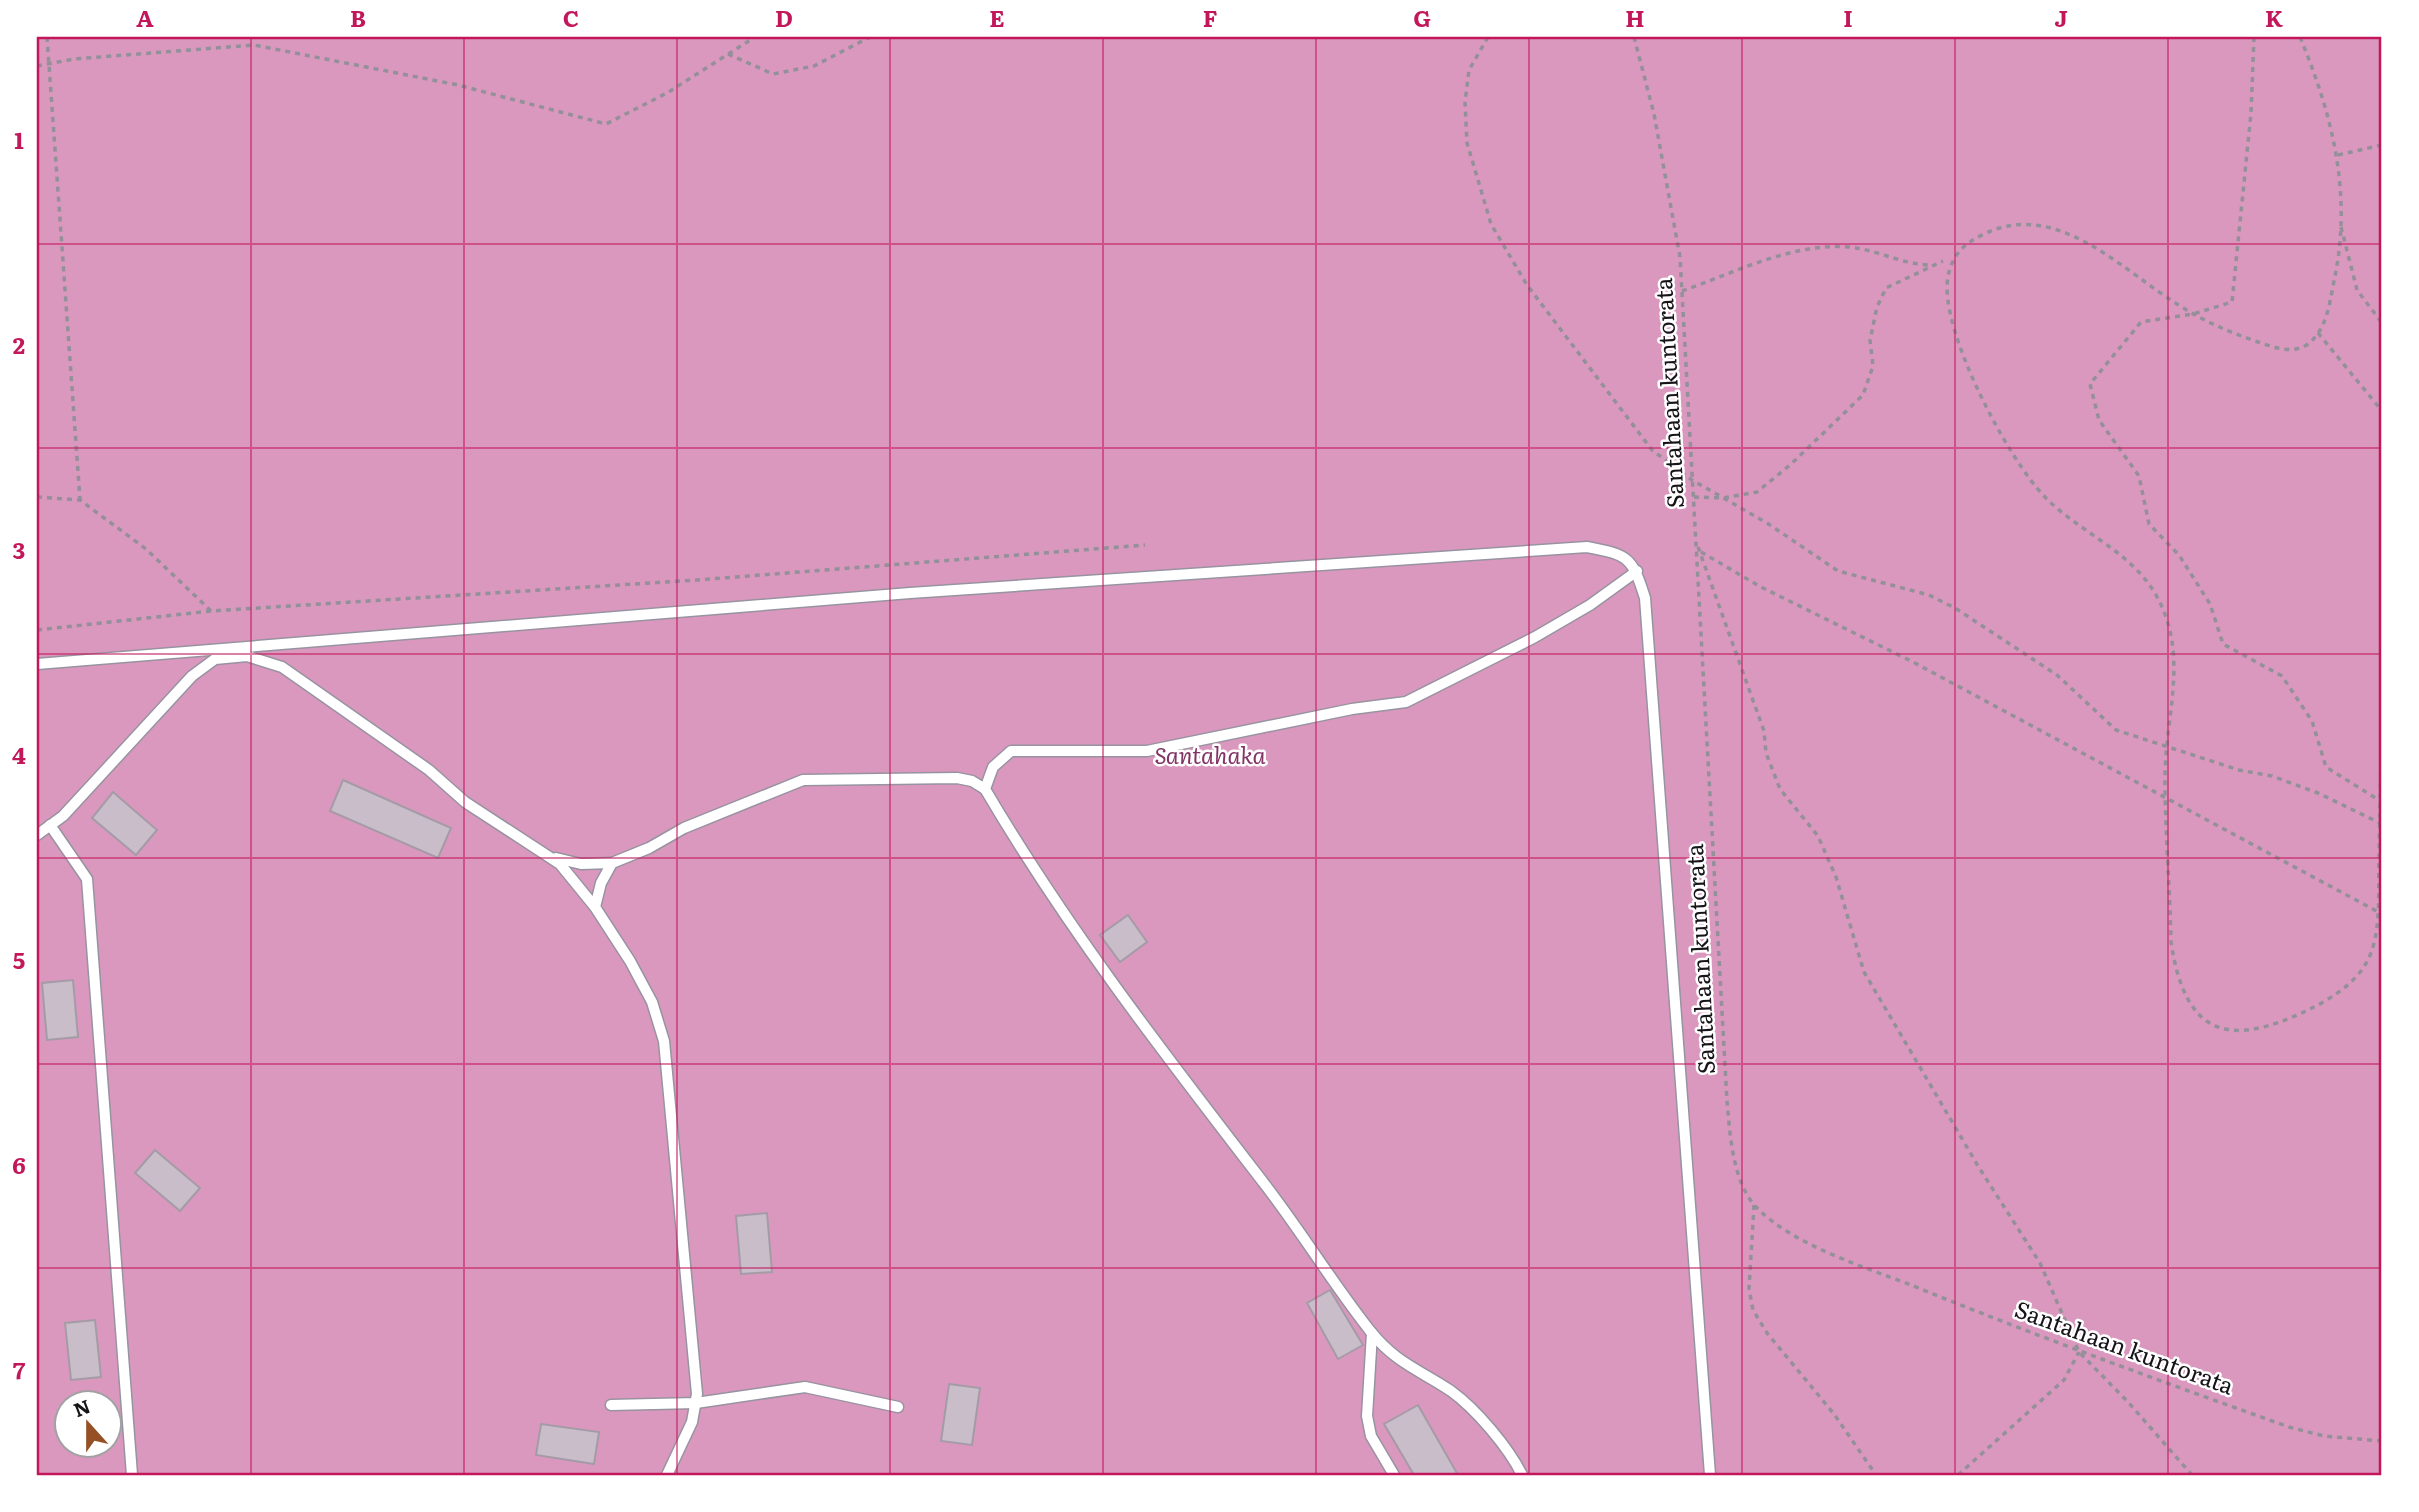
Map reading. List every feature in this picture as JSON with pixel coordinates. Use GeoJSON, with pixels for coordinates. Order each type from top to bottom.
{"type":"FeatureCollection","features":[{"type":"Feature","properties":{"kind":"lane"},"geometry":{"type":"LineString","coordinates":[[37,664],[910,593],[1587,547],[1622,553],[1637,571],[1646,598],[1710,1475]]}},
{"type":"Feature","properties":{"kind":"lane"},"geometry":{"type":"LineString","coordinates":[[985,789],[993,766],[1011,751],[1147,751],[1352,709],[1406,702],[1535,637],[1590,605],[1637,571]]}},
{"type":"Feature","properties":{"kind":"lane"},"geometry":{"type":"LineString","coordinates":[[37,835],[62,816],[191,676],[215,659],[247,656],[282,667],[429,770],[466,802],[560,864],[595,907],[652,1002],[664,1041],[693,1330],[695,1403],[692,1422],[667,1475]]}},
{"type":"Feature","properties":{"kind":"lane"},"geometry":{"type":"LineString","coordinates":[[549,856],[581,864],[612,863],[649,848],[684,828],[803,780],[957,778],[972,781],[985,789],[1018,845],[1176,1070],[1265,1184],[1372,1333],[1408,1368],[1452,1392],[1510,1449],[1522,1475]]}},
{"type":"Feature","properties":{"kind":"lane"},"geometry":{"type":"LineString","coordinates":[[50,825],[87,879],[132,1475]]}},
{"type":"Feature","properties":{"kind":"lane"},"geometry":{"type":"LineString","coordinates":[[595,907],[601,883],[612,863]]}},
{"type":"Feature","properties":{"kind":"lane"},"geometry":{"type":"LineString","coordinates":[[1372,1333],[1367,1416],[1371,1436],[1394,1475]]}},
{"type":"Feature","properties":{"kind":"lane"},"geometry":{"type":"LineString","coordinates":[[611,1405],[695,1403],[805,1387],[898,1407]]}},
{"type":"Feature","properties":{"kind":"path"},"geometry":{"type":"LineString","coordinates":[[47,37],[80,500]]}},
{"type":"Feature","properties":{"kind":"path"},"geometry":{"type":"LineString","coordinates":[[37,66],[49,66],[74,59],[254,45],[458,85],[606,124],[667,93],[755,37]]}},
{"type":"Feature","properties":{"kind":"path"},"geometry":{"type":"LineString","coordinates":[[728,54],[773,74],[814,66],[870,37]]}},
{"type":"Feature","properties":{"kind":"path"},"geometry":{"type":"LineString","coordinates":[[1488,37],[1469,70],[1465,102],[1467,143],[1491,224],[1527,285],[1652,450],[1692,480],[1838,571],[1929,595],[1955,608],[2057,675],[2116,730],[2239,770],[2272,776],[2318,793],[2381,824]]}},
{"type":"Feature","properties":{"kind":"path","name":"Santahaan kuntorata"},"geometry":{"type":"LineString","coordinates":[[1634,37],[1657,127],[1680,257],[1727,1101],[1739,1172],[1754,1205],[1772,1222],[1825,1251],[2080,1352],[2289,1427],[2324,1436],[2382,1441]]}},
{"type":"Feature","properties":{"kind":"path"},"geometry":{"type":"LineString","coordinates":[[2254,37],[2250,113],[2232,302],[2193,314],[2141,322],[2090,384],[2099,420],[2139,476],[2149,524],[2179,555],[2210,604],[2223,644],[2282,676],[2312,721],[2326,767],[2381,801]]}},
{"type":"Feature","properties":{"kind":"path"},"geometry":{"type":"LineString","coordinates":[[1694,497],[1723,498],[1757,492],[1790,465],[1863,395],[1873,366],[1870,340],[1877,307],[1886,288],[1954,256],[1968,242],[1992,230],[2019,224],[2051,228],[2069,234],[2107,256],[2207,323],[2284,350],[2300,348],[2318,333],[2327,313],[2338,260],[2340,224],[2338,155],[2319,85],[2300,37]]}},
{"type":"Feature","properties":{"kind":"path"},"geometry":{"type":"LineString","coordinates":[[2338,155],[2382,145]]}},
{"type":"Feature","properties":{"kind":"path"},"geometry":{"type":"LineString","coordinates":[[2340,224],[2357,290],[2382,323]]}},
{"type":"Feature","properties":{"kind":"path"},"geometry":{"type":"LineString","coordinates":[[1682,291],[1758,263],[1829,247],[1853,247],[1910,264],[1928,265],[1943,261]]}},
{"type":"Feature","properties":{"kind":"path"},"geometry":{"type":"LineString","coordinates":[[1954,256],[1947,278],[1951,323],[2003,437],[2028,477],[2046,498],[2139,570],[2158,597],[2174,656],[2175,701],[2165,746],[2171,942],[2176,974],[2195,1010],[2216,1027],[2235,1032],[2262,1030],[2326,1001],[2364,968],[2373,949],[2380,913],[2382,695]]}},
{"type":"Feature","properties":{"kind":"path"},"geometry":{"type":"LineString","coordinates":[[2318,333],[2382,411]]}},
{"type":"Feature","properties":{"kind":"path"},"geometry":{"type":"LineString","coordinates":[[37,497],[80,500],[146,549],[211,611]]}},
{"type":"Feature","properties":{"kind":"path"},"geometry":{"type":"LineString","coordinates":[[1696,541],[1764,731],[1766,753],[1775,777],[1780,789],[1818,836],[1836,877],[1864,972],[1978,1166],[2040,1263],[2080,1352],[2129,1402],[2192,1475]]}},
{"type":"Feature","properties":{"kind":"path"},"geometry":{"type":"LineString","coordinates":[[37,630],[211,611],[697,580],[1145,544]]}},
{"type":"Feature","properties":{"kind":"path"},"geometry":{"type":"LineString","coordinates":[[1699,551],[1761,587],[1913,662],[2380,913]]}},
{"type":"Feature","properties":{"kind":"path"},"geometry":{"type":"LineString","coordinates":[[1754,1205],[1749,1289],[1753,1310],[1767,1333],[1834,1414],[1876,1475]]}},
{"type":"Feature","properties":{"kind":"path"},"geometry":{"type":"LineString","coordinates":[[1958,1475],[2064,1380],[2080,1352]]}},
{"type":"Feature","properties":{"kind":"green space","name":"Santahaka"},"geometry":{"type":"Polygon","coordinates":[[[37,37],[2382,37],[2382,1475],[37,1475],[37,37]]]}},
{"type":"Feature","properties":{"kind":"building"},"geometry":{"type":"Polygon","coordinates":[[[343,780],[451,828],[438,858],[330,811],[343,780]]]}},
{"type":"Feature","properties":{"kind":"building"},"geometry":{"type":"Polygon","coordinates":[[[113,792],[157,830],[136,855],[92,818],[113,792]]]}},
{"type":"Feature","properties":{"kind":"building"},"geometry":{"type":"Polygon","coordinates":[[[1128,915],[1147,942],[1120,962],[1100,935],[1128,915]]]}},
{"type":"Feature","properties":{"kind":"building"},"geometry":{"type":"Polygon","coordinates":[[[73,980],[78,1037],[47,1040],[42,983],[73,980]]]}},
{"type":"Feature","properties":{"kind":"building"},"geometry":{"type":"Polygon","coordinates":[[[155,1150],[200,1188],[180,1211],[135,1173],[155,1150]]]}},
{"type":"Feature","properties":{"kind":"building"},"geometry":{"type":"Polygon","coordinates":[[[767,1213],[772,1272],[741,1274],[736,1216],[767,1213]]]}},
{"type":"Feature","properties":{"kind":"building"},"geometry":{"type":"Polygon","coordinates":[[[1330,1290],[1363,1345],[1338,1359],[1307,1303],[1330,1290]]]}},
{"type":"Feature","properties":{"kind":"building"},"geometry":{"type":"Polygon","coordinates":[[[95,1320],[101,1377],[71,1380],[65,1323],[95,1320]]]}},
{"type":"Feature","properties":{"kind":"building"},"geometry":{"type":"Polygon","coordinates":[[[949,1384],[980,1388],[972,1445],[941,1441],[949,1384]]]}},
{"type":"Feature","properties":{"kind":"building"},"geometry":{"type":"Polygon","coordinates":[[[1418,1405],[1458,1475],[1414,1475],[1384,1424],[1418,1405]]]}},
{"type":"Feature","properties":{"kind":"building"},"geometry":{"type":"Polygon","coordinates":[[[541,1424],[599,1432],[594,1464],[536,1455],[541,1424]]]}}]}
